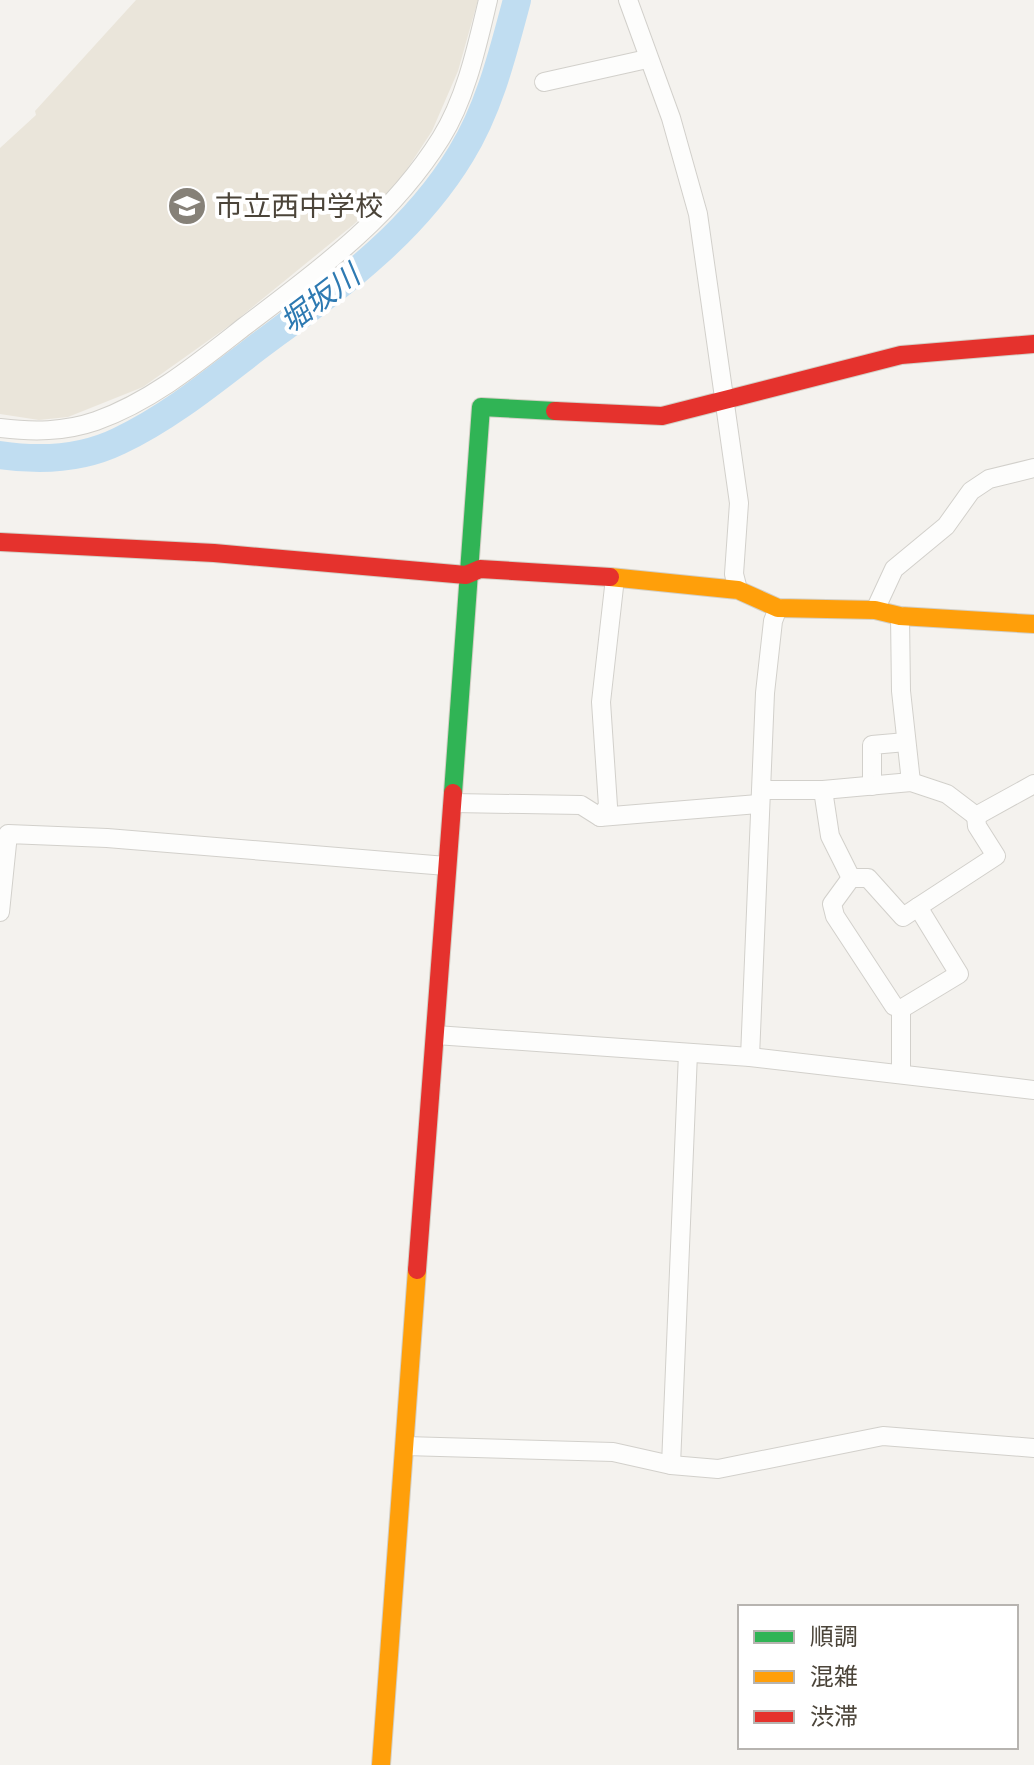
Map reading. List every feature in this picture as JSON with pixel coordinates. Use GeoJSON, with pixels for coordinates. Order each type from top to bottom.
{"type":"FeatureCollection","features":[{"type":"Feature","properties":{"kind":"street"},"geometry":{"type":"LineString","coordinates":[[0,428],[49,432],[78,426],[143,399],[191,367],[354,242],[399,198],[443,135],[468,73],[488,0]]}},
{"type":"Feature","properties":{"kind":"street"},"geometry":{"type":"LineString","coordinates":[[628,0],[671,118],[698,214],[739,503],[734,574],[738,590]]}},
{"type":"Feature","properties":{"kind":"street"},"geometry":{"type":"LineString","coordinates":[[544,82],[647,59]]}},
{"type":"Feature","properties":{"kind":"street"},"geometry":{"type":"LineString","coordinates":[[381,1765],[453,803],[466,575],[481,407],[662,416],[901,355],[1034,344]]}},
{"type":"Feature","properties":{"kind":"street"},"geometry":{"type":"LineString","coordinates":[[875,610],[894,569],[946,526],[971,491],[989,479],[1034,468]]}},
{"type":"Feature","properties":{"kind":"street"},"geometry":{"type":"LineString","coordinates":[[0,542],[214,553],[466,575],[480,569],[615,578],[738,590],[778,608],[875,610],[900,616],[1034,624]]}},
{"type":"Feature","properties":{"kind":"street"},"geometry":{"type":"LineString","coordinates":[[600,817],[608,806],[601,702],[615,578]]}},
{"type":"Feature","properties":{"kind":"street"},"geometry":{"type":"LineString","coordinates":[[750,1057],[765,693],[773,621],[778,608]]}},
{"type":"Feature","properties":{"kind":"street"},"geometry":{"type":"LineString","coordinates":[[900,616],[901,691],[911,782]]}},
{"type":"Feature","properties":{"kind":"street"},"geometry":{"type":"LineString","coordinates":[[872,786],[872,745],[906,742]]}},
{"type":"Feature","properties":{"kind":"street"},"geometry":{"type":"LineString","coordinates":[[453,803],[581,805],[600,817],[911,782],[947,794],[976,816],[977,826],[996,856],[903,917],[868,878],[851,878]]}},
{"type":"Feature","properties":{"kind":"street"},"geometry":{"type":"LineString","coordinates":[[976,816],[1034,784]]}},
{"type":"Feature","properties":{"kind":"street"},"geometry":{"type":"LineString","coordinates":[[823,790],[830,836],[851,878]]}},
{"type":"Feature","properties":{"kind":"street"},"geometry":{"type":"LineString","coordinates":[[0,912],[8,834],[107,838],[446,866]]}},
{"type":"Feature","properties":{"kind":"street"},"geometry":{"type":"LineString","coordinates":[[851,878],[832,904],[835,916],[894,1006],[901,1009]]}},
{"type":"Feature","properties":{"kind":"street"},"geometry":{"type":"LineString","coordinates":[[901,1009],[959,974],[918,907]]}},
{"type":"Feature","properties":{"kind":"street"},"geometry":{"type":"LineString","coordinates":[[901,1009],[901,1074]]}},
{"type":"Feature","properties":{"kind":"street"},"geometry":{"type":"LineString","coordinates":[[436,1035],[750,1057],[1034,1090]]}},
{"type":"Feature","properties":{"kind":"street"},"geometry":{"type":"LineString","coordinates":[[671,1465],[688,1053]]}},
{"type":"Feature","properties":{"kind":"street"},"geometry":{"type":"LineString","coordinates":[[405,1446],[613,1452],[671,1465],[718,1469],[883,1436],[1034,1448]]}},
{"type":"Feature","properties":{"kind":"shaded area","name":"市立西中学校"},"geometry":{"type":"Polygon","coordinates":[[[136,0],[478,0],[458,71],[432,131],[396,186],[353,225],[233,323],[143,387],[68,417],[39,420],[0,414],[0,148],[36,115],[35,111],[136,0]]]}},
{"type":"Feature","properties":{"kind":"waterway","name":"堀坂川"},"geometry":{"type":"LineString","coordinates":[[0,455],[30,458],[76,455],[105,447],[137,432],[206,387],[368,261],[418,211],[461,154],[488,98],[517,0]]}},
{"type":"Feature","properties":{"kind":"traffic: fast"},"geometry":{"type":"LineString","coordinates":[[453,793],[481,407],[555,411]]}},
{"type":"Feature","properties":{"kind":"traffic: slow"},"geometry":{"type":"LineString","coordinates":[[610,577],[738,590],[778,608],[875,610],[900,616],[1034,624]]}},
{"type":"Feature","properties":{"kind":"traffic: slow"},"geometry":{"type":"LineString","coordinates":[[381,1765],[417,1270]]}},
{"type":"Feature","properties":{"kind":"traffic: jam"},"geometry":{"type":"LineString","coordinates":[[555,411],[662,416],[901,355],[1034,344]]}},
{"type":"Feature","properties":{"kind":"traffic: jam"},"geometry":{"type":"LineString","coordinates":[[0,542],[214,553],[466,575],[480,569],[610,577]]}},
{"type":"Feature","properties":{"kind":"traffic: jam"},"geometry":{"type":"LineString","coordinates":[[417,1270],[453,793]]}},
{"type":"Feature","properties":{"kind":"place","name":"市立西中学校"},"geometry":{"type":"Point","coordinates":[187,206]}}]}
